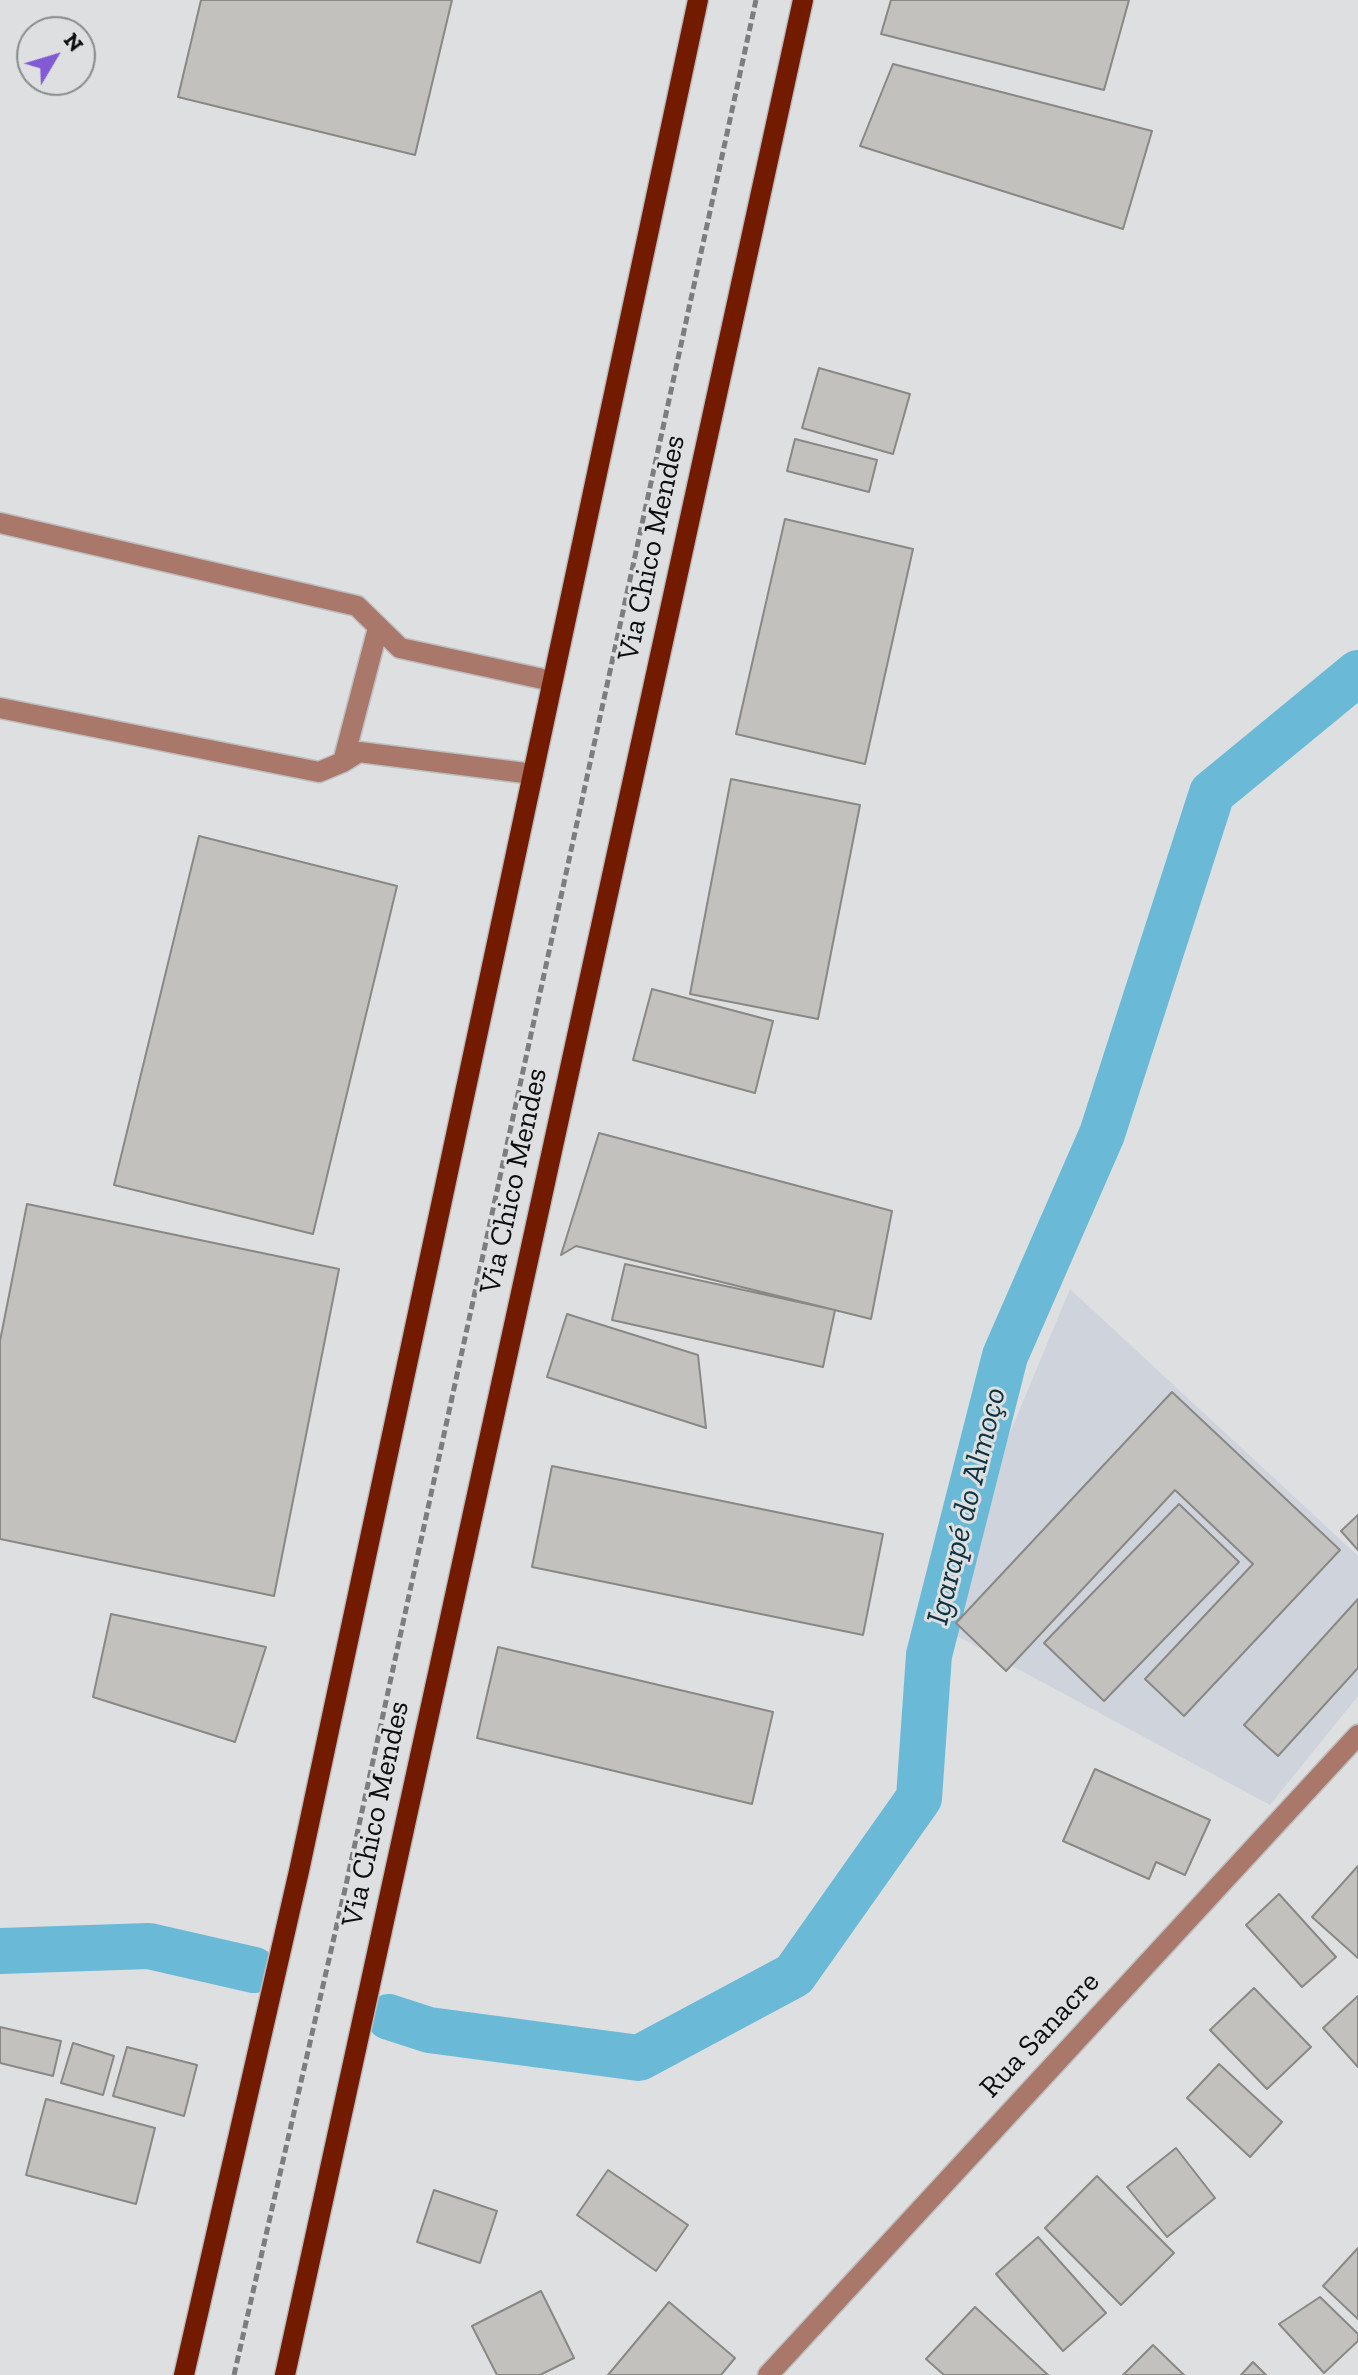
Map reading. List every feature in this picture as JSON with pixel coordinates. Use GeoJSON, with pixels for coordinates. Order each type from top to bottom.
{"type":"FeatureCollection","features":[{"type":"Feature","properties":{"kind":"main road"},"geometry":{"type":"LineString","coordinates":[[184,2375],[303,1856],[698,0]]}},
{"type":"Feature","properties":{"kind":"main road","name":"Via Chico Mendes"},"geometry":{"type":"LineString","coordinates":[[285,2375],[803,0]]}},
{"type":"Feature","properties":{"kind":"street"},"geometry":{"type":"LineString","coordinates":[[0,523],[357,606],[400,648],[552,681]]}},
{"type":"Feature","properties":{"kind":"street"},"geometry":{"type":"LineString","coordinates":[[343,762],[378,628]]}},
{"type":"Feature","properties":{"kind":"street"},"geometry":{"type":"LineString","coordinates":[[0,708],[319,772],[359,752],[533,774]]}},
{"type":"Feature","properties":{"kind":"street","name":"Rua Sanacre"},"geometry":{"type":"LineString","coordinates":[[768,2375],[1358,1735]]}},
{"type":"Feature","properties":{"kind":"path"},"geometry":{"type":"LineString","coordinates":[[234,2375],[350,1870],[756,0]]}},
{"type":"Feature","properties":{"kind":"shaded area"},"geometry":{"type":"Polygon","coordinates":[[[1070,1289],[1358,1556],[1358,1696],[1270,1805],[931,1622],[1070,1289]]]}},
{"type":"Feature","properties":{"kind":"building"},"geometry":{"type":"Polygon","coordinates":[[[201,0],[452,0],[415,155],[178,97],[201,0]]]}},
{"type":"Feature","properties":{"kind":"building"},"geometry":{"type":"Polygon","coordinates":[[[891,0],[1129,0],[1104,90],[881,34],[891,0]]]}},
{"type":"Feature","properties":{"kind":"building"},"geometry":{"type":"Polygon","coordinates":[[[893,64],[1152,131],[1123,229],[860,146],[893,64]]]}},
{"type":"Feature","properties":{"kind":"building"},"geometry":{"type":"Polygon","coordinates":[[[819,368],[910,394],[893,454],[802,428],[819,368]]]}},
{"type":"Feature","properties":{"kind":"building"},"geometry":{"type":"Polygon","coordinates":[[[795,439],[877,460],[869,492],[787,471],[795,439]]]}},
{"type":"Feature","properties":{"kind":"building"},"geometry":{"type":"Polygon","coordinates":[[[785,519],[913,549],[865,764],[736,734],[785,519]]]}},
{"type":"Feature","properties":{"kind":"building"},"geometry":{"type":"Polygon","coordinates":[[[731,779],[860,805],[818,1019],[690,994],[731,779]]]}},
{"type":"Feature","properties":{"kind":"building"},"geometry":{"type":"Polygon","coordinates":[[[199,836],[397,886],[313,1234],[114,1185],[199,836]]]}},
{"type":"Feature","properties":{"kind":"building"},"geometry":{"type":"Polygon","coordinates":[[[652,989],[773,1021],[755,1093],[633,1060],[652,989]]]}},
{"type":"Feature","properties":{"kind":"building"},"geometry":{"type":"Polygon","coordinates":[[[599,1133],[892,1211],[871,1319],[576,1246],[561,1255],[599,1133]]]}},
{"type":"Feature","properties":{"kind":"building"},"geometry":{"type":"Polygon","coordinates":[[[27,1204],[339,1269],[274,1596],[0,1539],[0,1341],[27,1204]]]}},
{"type":"Feature","properties":{"kind":"building"},"geometry":{"type":"Polygon","coordinates":[[[625,1264],[835,1310],[823,1367],[612,1320],[625,1264]]]}},
{"type":"Feature","properties":{"kind":"building"},"geometry":{"type":"Polygon","coordinates":[[[567,1314],[698,1355],[706,1428],[547,1377],[567,1314]]]}},
{"type":"Feature","properties":{"kind":"building"},"geometry":{"type":"Polygon","coordinates":[[[1172,1392],[1340,1550],[1184,1716],[1145,1679],[1253,1564],[1175,1490],[1006,1671],[956,1623],[1172,1392]]]}},
{"type":"Feature","properties":{"kind":"building"},"geometry":{"type":"Polygon","coordinates":[[[552,1466],[883,1534],[863,1635],[532,1567],[552,1466]]]}},
{"type":"Feature","properties":{"kind":"building"},"geometry":{"type":"Polygon","coordinates":[[[1179,1504],[1239,1562],[1104,1701],[1044,1643],[1179,1504]]]}},
{"type":"Feature","properties":{"kind":"building"},"geometry":{"type":"Polygon","coordinates":[[[1358,1515],[1358,1550],[1341,1531],[1358,1515]]]}},
{"type":"Feature","properties":{"kind":"building"},"geometry":{"type":"Polygon","coordinates":[[[1358,1599],[1358,1668],[1278,1756],[1244,1725],[1358,1599]]]}},
{"type":"Feature","properties":{"kind":"building"},"geometry":{"type":"Polygon","coordinates":[[[111,1614],[266,1647],[235,1742],[93,1697],[111,1614]]]}},
{"type":"Feature","properties":{"kind":"building"},"geometry":{"type":"Polygon","coordinates":[[[498,1647],[773,1712],[752,1804],[477,1738],[498,1647]]]}},
{"type":"Feature","properties":{"kind":"building"},"geometry":{"type":"Polygon","coordinates":[[[1095,1769],[1210,1820],[1185,1875],[1156,1862],[1149,1879],[1063,1841],[1095,1769]]]}},
{"type":"Feature","properties":{"kind":"building"},"geometry":{"type":"Polygon","coordinates":[[[1358,1866],[1358,1958],[1312,1917],[1358,1866]]]}},
{"type":"Feature","properties":{"kind":"building"},"geometry":{"type":"Polygon","coordinates":[[[1279,1894],[1336,1957],[1302,1987],[1246,1925],[1279,1894]]]}},
{"type":"Feature","properties":{"kind":"building"},"geometry":{"type":"Polygon","coordinates":[[[1254,1988],[1311,2047],[1267,2089],[1210,2030],[1254,1988]]]}},
{"type":"Feature","properties":{"kind":"building"},"geometry":{"type":"Polygon","coordinates":[[[1358,1996],[1358,2067],[1323,2028],[1358,1996]]]}},
{"type":"Feature","properties":{"kind":"building"},"geometry":{"type":"Polygon","coordinates":[[[0,2027],[61,2041],[53,2076],[0,2063],[0,2027]]]}},
{"type":"Feature","properties":{"kind":"building"},"geometry":{"type":"Polygon","coordinates":[[[73,2043],[114,2056],[103,2095],[61,2083],[73,2043]]]}},
{"type":"Feature","properties":{"kind":"building"},"geometry":{"type":"Polygon","coordinates":[[[127,2047],[197,2065],[184,2116],[113,2096],[127,2047]]]}},
{"type":"Feature","properties":{"kind":"building"},"geometry":{"type":"Polygon","coordinates":[[[1219,2064],[1282,2122],[1250,2157],[1187,2098],[1219,2064]]]}},
{"type":"Feature","properties":{"kind":"building"},"geometry":{"type":"Polygon","coordinates":[[[46,2099],[155,2128],[136,2204],[26,2175],[46,2099]]]}},
{"type":"Feature","properties":{"kind":"building"},"geometry":{"type":"Polygon","coordinates":[[[1176,2148],[1215,2198],[1167,2237],[1127,2187],[1176,2148]]]}},
{"type":"Feature","properties":{"kind":"building"},"geometry":{"type":"Polygon","coordinates":[[[608,2170],[688,2225],[656,2271],[577,2215],[608,2170]]]}},
{"type":"Feature","properties":{"kind":"building"},"geometry":{"type":"Polygon","coordinates":[[[1097,2176],[1174,2253],[1121,2305],[1045,2228],[1097,2176]]]}},
{"type":"Feature","properties":{"kind":"building"},"geometry":{"type":"Polygon","coordinates":[[[434,2190],[497,2211],[480,2263],[417,2242],[434,2190]]]}},
{"type":"Feature","properties":{"kind":"building"},"geometry":{"type":"Polygon","coordinates":[[[1038,2237],[1106,2313],[1063,2351],[996,2274],[1038,2237]]]}},
{"type":"Feature","properties":{"kind":"building"},"geometry":{"type":"Polygon","coordinates":[[[1358,2248],[1358,2319],[1323,2286],[1358,2248]]]}},
{"type":"Feature","properties":{"kind":"building"},"geometry":{"type":"Polygon","coordinates":[[[541,2291],[574,2358],[540,2375],[497,2375],[472,2326],[541,2291]]]}},
{"type":"Feature","properties":{"kind":"building"},"geometry":{"type":"Polygon","coordinates":[[[1320,2297],[1358,2334],[1358,2341],[1324,2373],[1279,2324],[1320,2297]]]}},
{"type":"Feature","properties":{"kind":"building"},"geometry":{"type":"Polygon","coordinates":[[[669,2302],[735,2358],[721,2375],[608,2375],[669,2302]]]}},
{"type":"Feature","properties":{"kind":"building"},"geometry":{"type":"Polygon","coordinates":[[[975,2307],[1048,2375],[944,2375],[926,2359],[975,2307]]]}},
{"type":"Feature","properties":{"kind":"building"},"geometry":{"type":"Polygon","coordinates":[[[1153,2345],[1184,2375],[1123,2375],[1153,2345]]]}},
{"type":"Feature","properties":{"kind":"building"},"geometry":{"type":"Polygon","coordinates":[[[1253,2362],[1266,2375],[1241,2375],[1253,2362]]]}},
{"type":"Feature","properties":{"kind":"waterway","name":"Igarapé do Almoço"},"geometry":{"type":"LineString","coordinates":[[389,2017],[429,2030],[639,2058],[794,1975],[919,1798],[929,1655],[1005,1356],[1102,1134],[1212,793],[1358,673]]}},
{"type":"Feature","properties":{"kind":"waterway","name":"Igarapé do Almoço"},"geometry":{"type":"LineString","coordinates":[[0,1951],[149,1946],[254,1970]]}}]}
